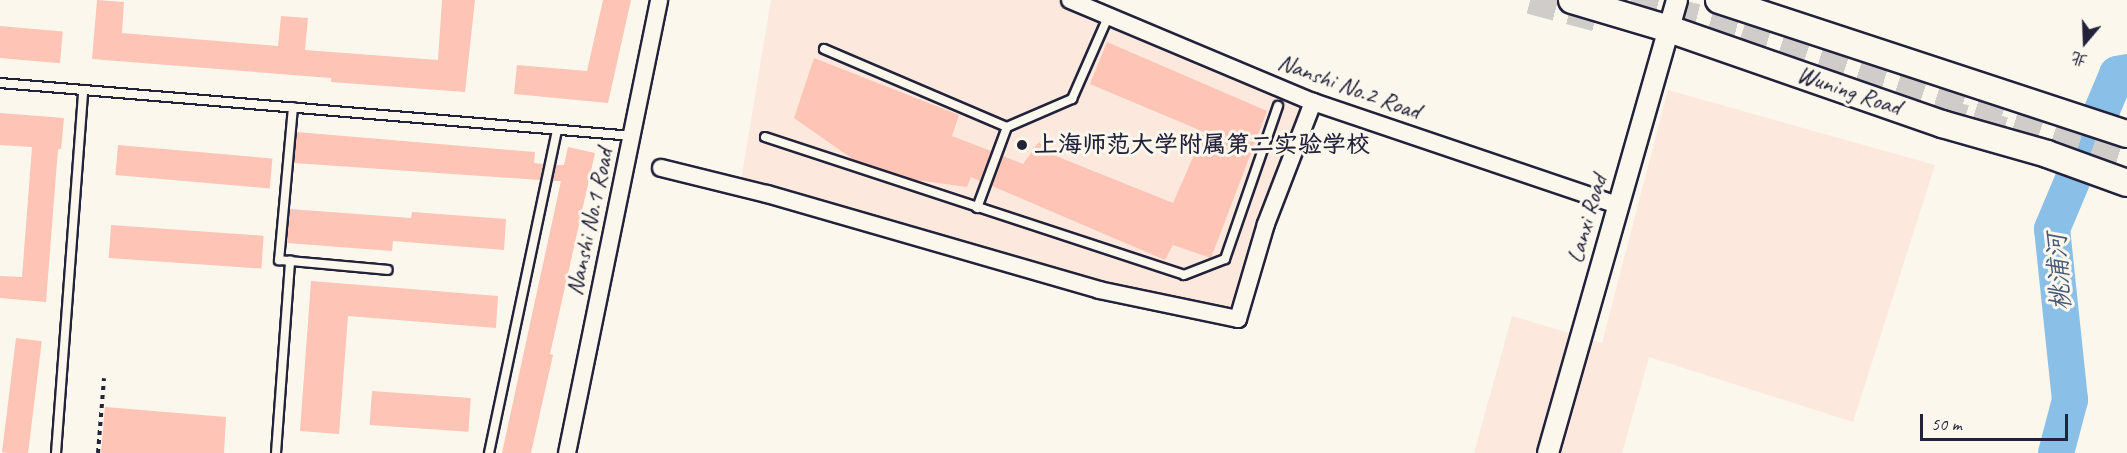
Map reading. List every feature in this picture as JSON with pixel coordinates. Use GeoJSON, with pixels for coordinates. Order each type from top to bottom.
{"type":"FeatureCollection","features":[{"type":"Feature","properties":{"kind":"main road","name":"Wuning Road"},"geometry":{"type":"LineString","coordinates":[[1572,0],[1669,29],[1942,124],[2047,154],[2123,181]]}},
{"type":"Feature","properties":{"kind":"main road","name":"Wuning Road"},"geometry":{"type":"LineString","coordinates":[[1719,0],[2063,111],[2127,134]]}},
{"type":"Feature","properties":{"kind":"street","name":"Nanshi No.1 Road"},"geometry":{"type":"LineString","coordinates":[[567,453],[659,0]]}},
{"type":"Feature","properties":{"kind":"street","name":"Nanshi No.2 Road"},"geometry":{"type":"LineString","coordinates":[[1070,0],[1313,102],[1617,205]]}},
{"type":"Feature","properties":{"kind":"street","name":"Lanxi Road"},"geometry":{"type":"LineString","coordinates":[[1548,453],[1677,0]]}},
{"type":"Feature","properties":{"kind":"street"},"geometry":{"type":"LineString","coordinates":[[661,168],[767,194],[1099,290],[1238,319],[1273,204],[1313,102]]}},
{"type":"Feature","properties":{"kind":"lane"},"geometry":{"type":"LineString","coordinates":[[977,208],[1007,127],[1072,99],[1108,17]]}},
{"type":"Feature","properties":{"kind":"lane"},"geometry":{"type":"LineString","coordinates":[[824,49],[1007,127]]}},
{"type":"Feature","properties":{"kind":"lane"},"geometry":{"type":"LineString","coordinates":[[0,83],[632,136]]}},
{"type":"Feature","properties":{"kind":"lane"},"geometry":{"type":"LineString","coordinates":[[56,453],[83,90]]}},
{"type":"Feature","properties":{"kind":"lane"},"geometry":{"type":"LineString","coordinates":[[765,137],[1184,275],[1226,259],[1278,106]]}},
{"type":"Feature","properties":{"kind":"lane"},"geometry":{"type":"LineString","coordinates":[[293,108],[279,260],[388,270]]}},
{"type":"Feature","properties":{"kind":"lane"},"geometry":{"type":"LineString","coordinates":[[489,453],[557,130]]}},
{"type":"Feature","properties":{"kind":"lane"},"geometry":{"type":"LineString","coordinates":[[276,453],[290,261]]}},
{"type":"Feature","properties":{"kind":"path"},"geometry":{"type":"LineString","coordinates":[[99,453],[104,378]]}},
{"type":"Feature","properties":{"kind":"shaded area","name":"上海师范大学附属第二实验学校"},"geometry":{"type":"Polygon","coordinates":[[[771,0],[1076,0],[1313,102],[1238,319],[740,187],[771,0]]]}},
{"type":"Feature","properties":{"kind":"shaded area"},"geometry":{"type":"Polygon","coordinates":[[[1668,90],[1935,165],[1853,422],[1649,357],[1622,453],[1474,453],[1512,316],[1602,343],[1668,90]]]}},
{"type":"Feature","properties":{"kind":"building"},"geometry":{"type":"Polygon","coordinates":[[[97,0],[124,2],[122,33],[278,46],[281,16],[308,18],[305,50],[438,60],[442,0],[475,0],[465,92],[331,82],[331,78],[92,59],[97,0]]]}},
{"type":"Feature","properties":{"kind":"building"},"geometry":{"type":"Polygon","coordinates":[[[603,0],[631,0],[608,103],[514,94],[517,65],[587,71],[603,0]]]}},
{"type":"Feature","properties":{"kind":"building"},"geometry":{"type":"Polygon","coordinates":[[[0,26],[63,31],[60,63],[0,58],[0,26]]]}},
{"type":"Feature","properties":{"kind":"building"},"geometry":{"type":"Polygon","coordinates":[[[1107,42],[1267,111],[1211,258],[1173,245],[1165,260],[992,186],[1003,156],[1023,164],[1039,142],[1051,154],[1173,203],[1204,132],[1090,84],[1107,42]]]}},
{"type":"Feature","properties":{"kind":"building"},"geometry":{"type":"Polygon","coordinates":[[[814,58],[959,115],[952,136],[991,151],[980,181],[971,177],[967,187],[916,180],[854,160],[794,118],[814,58]]]}},
{"type":"Feature","properties":{"kind":"building"},"geometry":{"type":"Polygon","coordinates":[[[0,113],[64,118],[61,149],[58,149],[46,302],[0,298],[0,276],[22,277],[32,147],[0,145],[0,113]]]}},
{"type":"Feature","properties":{"kind":"building"},"geometry":{"type":"Polygon","coordinates":[[[297,132],[535,152],[534,163],[543,164],[540,180],[294,163],[297,132]]]}},
{"type":"Feature","properties":{"kind":"building"},"geometry":{"type":"Polygon","coordinates":[[[118,145],[272,159],[270,188],[115,175],[118,145]]]}},
{"type":"Feature","properties":{"kind":"building"},"geometry":{"type":"Polygon","coordinates":[[[568,147],[595,153],[550,354],[553,355],[531,453],[502,453],[561,181],[553,181],[556,165],[564,165],[568,147]]]}},
{"type":"Feature","properties":{"kind":"building"},"geometry":{"type":"Polygon","coordinates":[[[290,209],[411,218],[412,212],[506,219],[504,250],[393,241],[392,251],[287,243],[290,209]]]}},
{"type":"Feature","properties":{"kind":"building"},"geometry":{"type":"Polygon","coordinates":[[[111,225],[264,236],[261,269],[109,258],[111,225]]]}},
{"type":"Feature","properties":{"kind":"building"},"geometry":{"type":"Polygon","coordinates":[[[311,281],[498,296],[496,328],[348,316],[339,434],[300,431],[311,281]]]}},
{"type":"Feature","properties":{"kind":"building"},"geometry":{"type":"Polygon","coordinates":[[[16,338],[42,341],[28,453],[2,452],[16,338]]]}},
{"type":"Feature","properties":{"kind":"building"},"geometry":{"type":"Polygon","coordinates":[[[372,391],[471,398],[468,432],[370,425],[372,391]]]}},
{"type":"Feature","properties":{"kind":"building"},"geometry":{"type":"Polygon","coordinates":[[[105,407],[226,417],[224,453],[101,453],[105,407]]]}},
{"type":"Feature","properties":{"kind":"waterway","name":"桃浦河"},"geometry":{"type":"LineString","coordinates":[[2056,453],[2070,400],[2052,229],[2117,74],[2127,72]]}},
{"type":"Feature","properties":{"kind":"tunnel"},"geometry":{"type":"LineString","coordinates":[[1530,0],[1598,18]]}},
{"type":"Feature","properties":{"kind":"tunnel"},"geometry":{"type":"LineString","coordinates":[[1631,0],[1743,29],[2127,153]]}},
{"type":"Feature","properties":{"kind":"tunnel"},"geometry":{"type":"LineString","coordinates":[[1939,110],[2026,137]]}},
{"type":"Feature","properties":{"kind":"place","name":"上海师范大学附属第二实验学校"},"geometry":{"type":"Point","coordinates":[1022,145]}}]}
